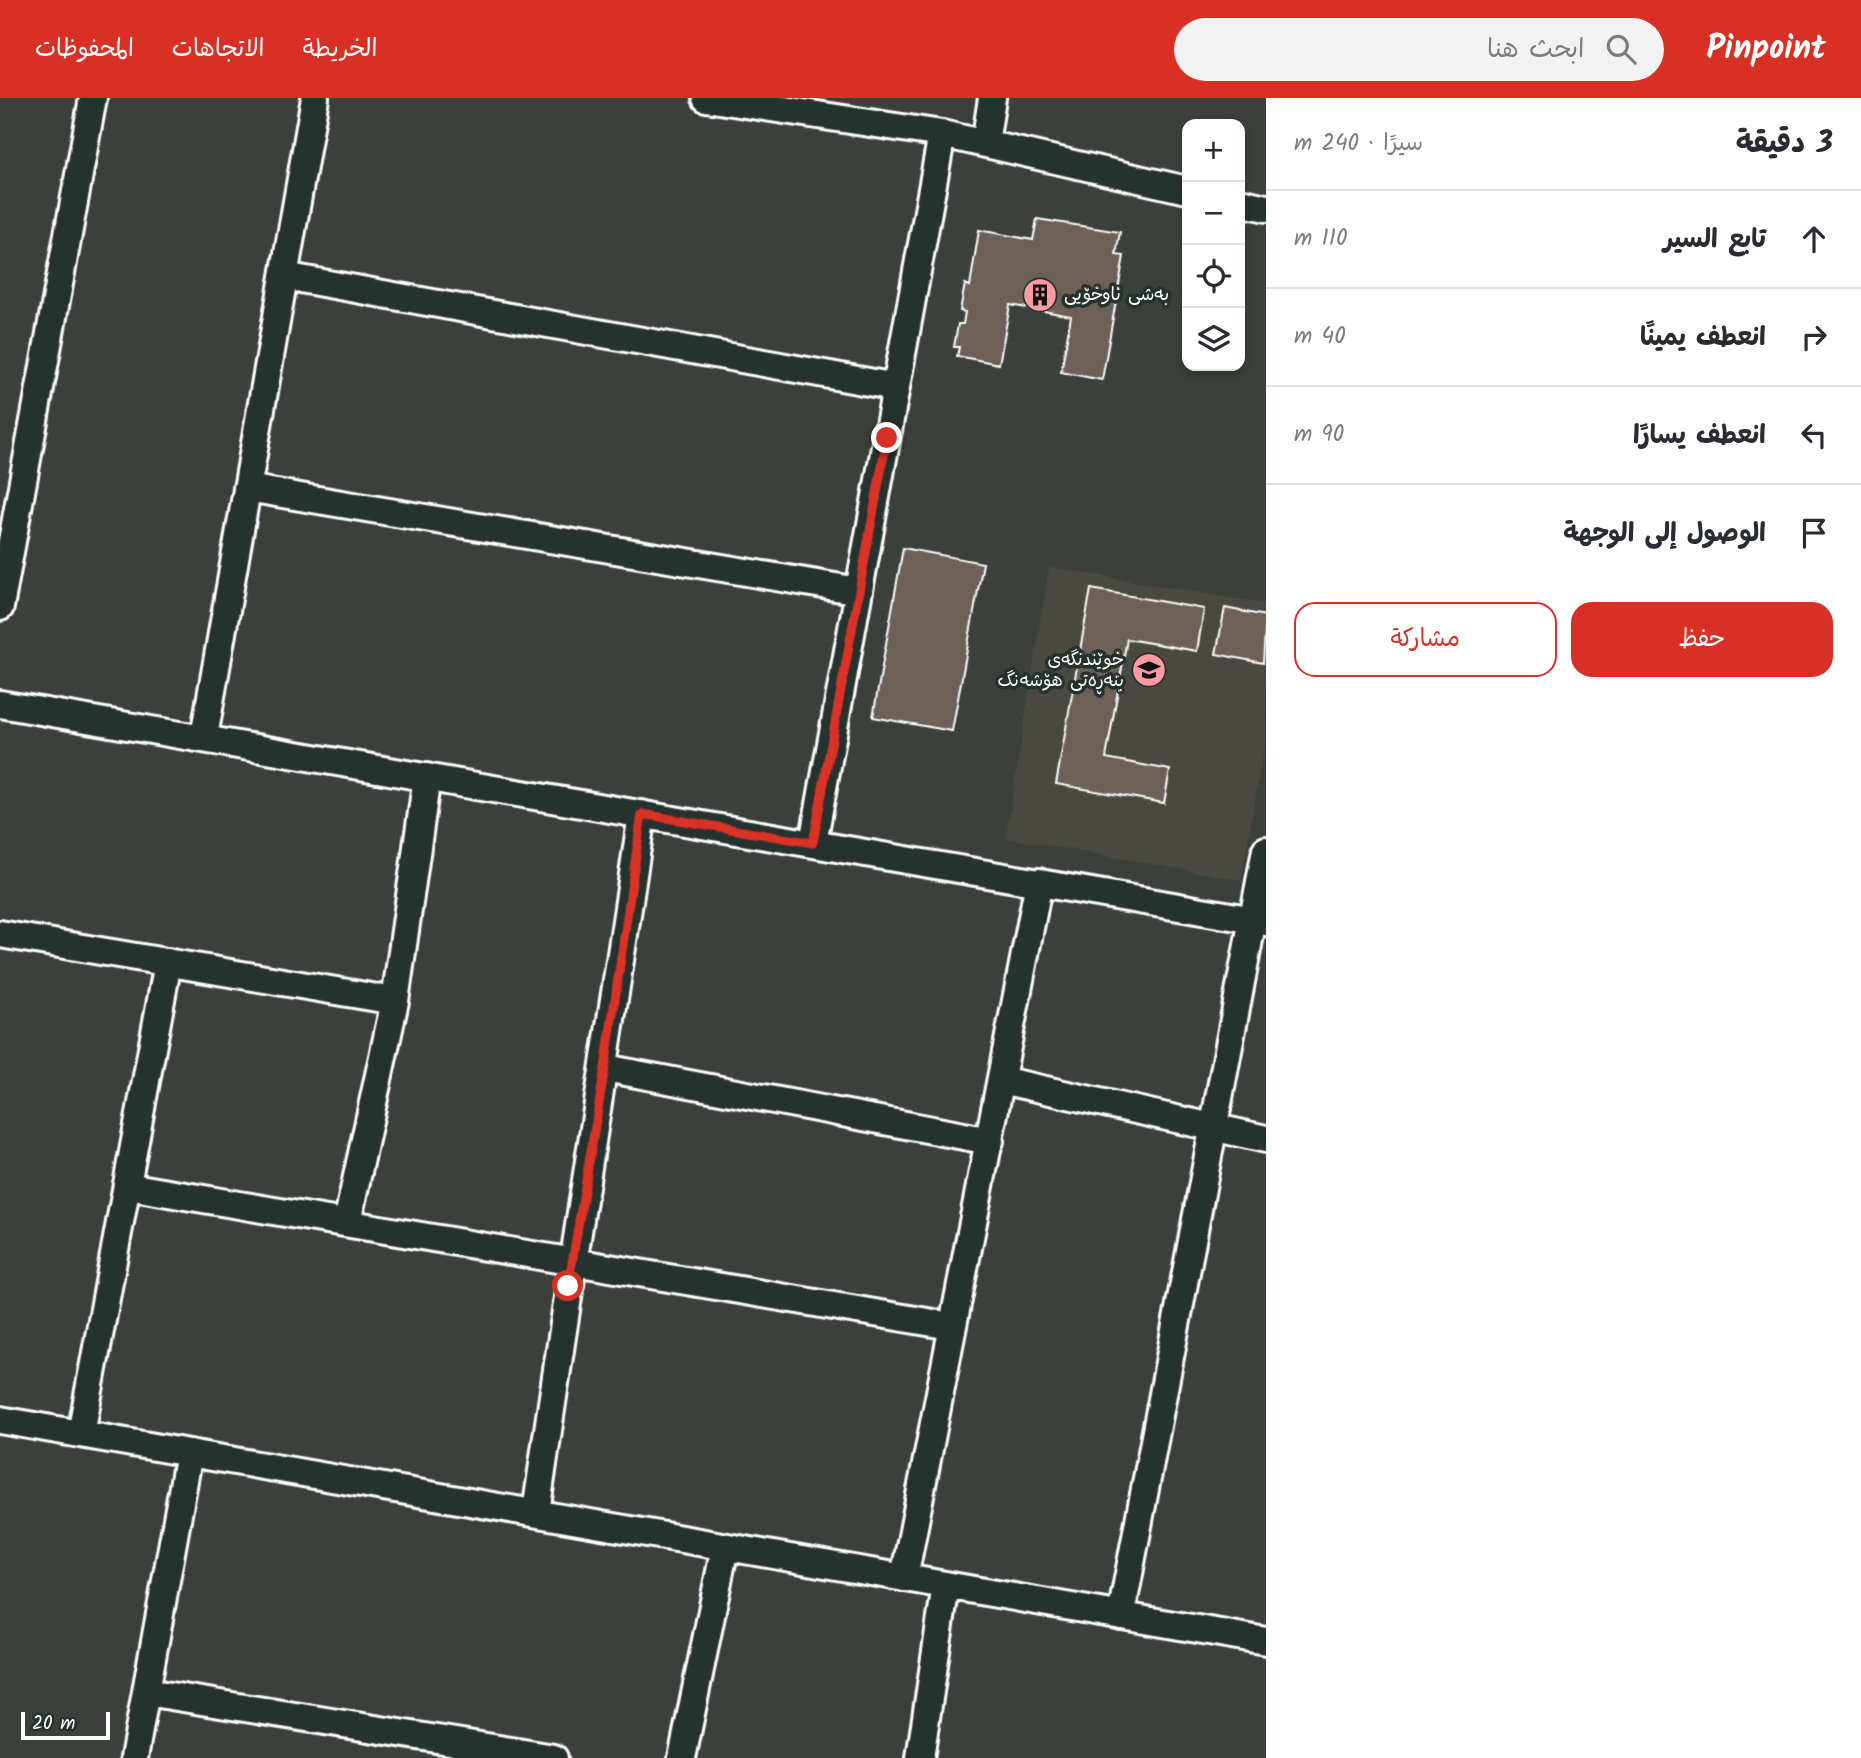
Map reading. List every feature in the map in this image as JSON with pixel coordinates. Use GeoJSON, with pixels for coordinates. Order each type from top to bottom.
{"type":"FeatureCollection","features":[{"type":"Feature","properties":{"kind":"street"},"geometry":{"type":"LineString","coordinates":[[0,607],[93,98]]}},
{"type":"Feature","properties":{"kind":"street"},"geometry":{"type":"LineString","coordinates":[[204,737],[315,98]]}},
{"type":"Feature","properties":{"kind":"street"},"geometry":{"type":"LineString","coordinates":[[706,98],[760,103],[942,134],[1182,189]]}},
{"type":"Feature","properties":{"kind":"street"},"geometry":{"type":"LineString","coordinates":[[985,144],[992,98]]}},
{"type":"Feature","properties":{"kind":"street"},"geometry":{"type":"LineString","coordinates":[[813,843],[942,134]]}},
{"type":"Feature","properties":{"kind":"street"},"geometry":{"type":"LineString","coordinates":[[1245,203],[1266,208]]}},
{"type":"Feature","properties":{"kind":"street"},"geometry":{"type":"LineString","coordinates":[[284,276],[896,387]]}},
{"type":"Feature","properties":{"kind":"street"},"geometry":{"type":"LineString","coordinates":[[247,488],[859,591]]}},
{"type":"Feature","properties":{"kind":"street"},"geometry":{"type":"LineString","coordinates":[[0,704],[204,737],[1260,921]]}},
{"type":"Feature","properties":{"kind":"street"},"geometry":{"type":"LineString","coordinates":[[347,1223],[395,1001],[427,777]]}},
{"type":"Feature","properties":{"kind":"street"},"geometry":{"type":"LineString","coordinates":[[536,1513],[571,1261],[605,1068],[642,814]]}},
{"type":"Feature","properties":{"kind":"street"},"geometry":{"type":"LineString","coordinates":[[1121,1616],[1214,1129],[1260,921],[1266,850]]}},
{"type":"Feature","properties":{"kind":"street"},"geometry":{"type":"LineString","coordinates":[[904,1578],[1039,882]]}},
{"type":"Feature","properties":{"kind":"street"},"geometry":{"type":"LineString","coordinates":[[0,934],[395,1001]]}},
{"type":"Feature","properties":{"kind":"street"},"geometry":{"type":"LineString","coordinates":[[81,1434],[168,962]]}},
{"type":"Feature","properties":{"kind":"street"},"geometry":{"type":"LineString","coordinates":[[605,1068],[989,1140]]}},
{"type":"Feature","properties":{"kind":"street"},"geometry":{"type":"LineString","coordinates":[[1001,1080],[1266,1139]]}},
{"type":"Feature","properties":{"kind":"street"},"geometry":{"type":"LineString","coordinates":[[127,1186],[951,1326]]}},
{"type":"Feature","properties":{"kind":"street"},"geometry":{"type":"LineString","coordinates":[[0,1420],[1266,1641]]}},
{"type":"Feature","properties":{"kind":"street"},"geometry":{"type":"LineString","coordinates":[[134,1758],[189,1452]]}},
{"type":"Feature","properties":{"kind":"street"},"geometry":{"type":"LineString","coordinates":[[682,1758],[725,1546]]}},
{"type":"Feature","properties":{"kind":"street"},"geometry":{"type":"LineString","coordinates":[[920,1758],[946,1585]]}},
{"type":"Feature","properties":{"kind":"street"},"geometry":{"type":"LineString","coordinates":[[146,1692],[441,1750],[554,1758]]}},
{"type":"Feature","properties":{"kind":"shaded area","name":"خوێندنگەی بنەڕەتی هۆشەنگ"},"geometry":{"type":"Polygon","coordinates":[[[1049,567],[1266,604],[1266,735],[1241,880],[1006,838],[1049,567]]]}},
{"type":"Feature","properties":{"kind":"building","name":"بەشی ناوخۆیی"},"geometry":{"type":"Polygon","coordinates":[[[1037,219],[1120,232],[1116,255],[1124,256],[1102,380],[1061,372],[1071,316],[1010,305],[999,364],[957,356],[959,347],[954,347],[958,324],[963,324],[965,312],[960,311],[965,284],[970,286],[979,230],[1033,240],[1037,219]]]}},
{"type":"Feature","properties":{"kind":"building"},"geometry":{"type":"Polygon","coordinates":[[[903,548],[983,563],[952,731],[873,717],[903,548]]]}},
{"type":"Feature","properties":{"kind":"building"},"geometry":{"type":"Polygon","coordinates":[[[1091,589],[1204,609],[1197,651],[1127,639],[1106,758],[1170,770],[1164,803],[1056,784],[1091,589]]]}},
{"type":"Feature","properties":{"kind":"building"},"geometry":{"type":"Polygon","coordinates":[[[1225,608],[1266,616],[1263,663],[1216,654],[1225,608]]]}},
{"type":"Feature","properties":{"kind":"place","name":"بەشی ناوخۆیی"},"geometry":{"type":"Point","coordinates":[1040,295]}},
{"type":"Feature","properties":{"kind":"place","name":"خوێندنگەی بنەڕەتی هۆشەنگ"},"geometry":{"type":"Point","coordinates":[1149,670]}},
{"type":"Feature","properties":{"kind":"route"},"geometry":{"type":"LineString","coordinates":[[568,1286],[605,1068],[642,814],[813,843],[887,438]]}}]}
